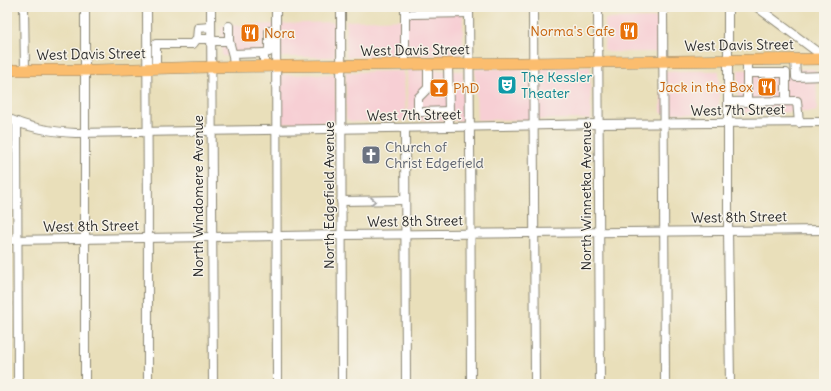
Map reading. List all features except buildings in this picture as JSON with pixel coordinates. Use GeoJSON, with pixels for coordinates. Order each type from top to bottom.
{"type":"FeatureCollection","features":[{"type":"Feature","properties":{"kind":"main road","name":"West Davis Street"},"geometry":{"type":"LineString","coordinates":[[7,70],[663,62],[824,58]]}},
{"type":"Feature","properties":{"kind":"street"},"geometry":{"type":"LineString","coordinates":[[24,7],[25,70]]}},
{"type":"Feature","properties":{"kind":"street"},"geometry":{"type":"LineString","coordinates":[[85,7],[85,384]]}},
{"type":"Feature","properties":{"kind":"street"},"geometry":{"type":"LineString","coordinates":[[148,7],[152,69]]}},
{"type":"Feature","properties":{"kind":"street","name":"North Windomere Avenue"},"geometry":{"type":"LineString","coordinates":[[210,7],[213,384]]}},
{"type":"Feature","properties":{"kind":"street"},"geometry":{"type":"LineString","coordinates":[[276,7],[276,31],[270,66],[276,130],[277,384]]}},
{"type":"Feature","properties":{"kind":"street","name":"North Edgefield Avenue"},"geometry":{"type":"LineString","coordinates":[[341,7],[342,384]]}},
{"type":"Feature","properties":{"kind":"street"},"geometry":{"type":"LineString","coordinates":[[405,7],[405,65]]}},
{"type":"Feature","properties":{"kind":"street"},"geometry":{"type":"LineString","coordinates":[[534,7],[535,384]]}},
{"type":"Feature","properties":{"kind":"street","name":"North Winnetka Avenue"},"geometry":{"type":"LineString","coordinates":[[598,7],[600,384]]}},
{"type":"Feature","properties":{"kind":"street"},"geometry":{"type":"LineString","coordinates":[[663,7],[664,384]]}},
{"type":"Feature","properties":{"kind":"street"},"geometry":{"type":"LineString","coordinates":[[728,7],[730,384]]}},
{"type":"Feature","properties":{"kind":"street"},"geometry":{"type":"LineString","coordinates":[[757,7],[824,58]]}},
{"type":"Feature","properties":{"kind":"street"},"geometry":{"type":"LineString","coordinates":[[412,14],[469,10],[472,233],[471,384]]}},
{"type":"Feature","properties":{"kind":"street"},"geometry":{"type":"LineString","coordinates":[[229,26],[234,67]]}},
{"type":"Feature","properties":{"kind":"street"},"geometry":{"type":"LineString","coordinates":[[148,384],[148,132],[152,69],[156,44],[194,44],[197,39],[198,28],[211,27]]}},
{"type":"Feature","properties":{"kind":"street"},"geometry":{"type":"LineString","coordinates":[[233,54],[269,52],[269,31],[276,31]]}},
{"type":"Feature","properties":{"kind":"street"},"geometry":{"type":"LineString","coordinates":[[197,39],[230,41]]}},
{"type":"Feature","properties":{"kind":"street"},"geometry":{"type":"LineString","coordinates":[[264,53],[270,66]]}},
{"type":"Feature","properties":{"kind":"street"},"geometry":{"type":"LineString","coordinates":[[795,59],[796,77],[824,76]]}},
{"type":"Feature","properties":{"kind":"street"},"geometry":{"type":"LineString","coordinates":[[747,60],[747,102]]}},
{"type":"Feature","properties":{"kind":"street"},"geometry":{"type":"LineString","coordinates":[[428,64],[428,88],[418,98],[418,109],[421,112],[449,111]]}},
{"type":"Feature","properties":{"kind":"street"},"geometry":{"type":"LineString","coordinates":[[448,64],[449,127]]}},
{"type":"Feature","properties":{"kind":"street"},"geometry":{"type":"LineString","coordinates":[[747,74],[786,73],[786,101]]}},
{"type":"Feature","properties":{"kind":"street"},"geometry":{"type":"LineString","coordinates":[[728,102],[797,101],[799,123]]}},
{"type":"Feature","properties":{"kind":"street","name":"West 7th Street"},"geometry":{"type":"LineString","coordinates":[[7,118],[45,130],[85,133],[599,124],[824,122]]}},
{"type":"Feature","properties":{"kind":"street"},"geometry":{"type":"LineString","coordinates":[[17,122],[18,384]]}},
{"type":"Feature","properties":{"kind":"street"},"geometry":{"type":"LineString","coordinates":[[405,128],[406,384]]}},
{"type":"Feature","properties":{"kind":"street"},"geometry":{"type":"LineString","coordinates":[[341,201],[405,200]]}},
{"type":"Feature","properties":{"kind":"street","name":"West 8th Street"},"geometry":{"type":"LineString","coordinates":[[7,240],[472,233],[824,230]]}},
{"type":"Feature","properties":{"kind":"shaded area"},"geometry":{"type":"Polygon","coordinates":[[[408,7],[463,7],[463,55],[347,57],[346,21],[408,19],[408,7]]]}},
{"type":"Feature","properties":{"kind":"shaded area"},"geometry":{"type":"Polygon","coordinates":[[[662,18],[662,52],[608,52],[604,50],[605,19],[662,18]]]}},
{"type":"Feature","properties":{"kind":"shaded area"},"geometry":{"type":"Polygon","coordinates":[[[334,22],[335,57],[222,56],[221,26],[334,22]]]}},
{"type":"Feature","properties":{"kind":"shaded area"},"geometry":{"type":"Polygon","coordinates":[[[590,67],[591,119],[477,120],[475,69],[590,67]]]}},
{"type":"Feature","properties":{"kind":"shaded area"},"geometry":{"type":"Polygon","coordinates":[[[813,69],[816,71],[817,109],[815,112],[738,113],[738,70],[813,69]]]}},
{"type":"Feature","properties":{"kind":"shaded area"},"geometry":{"type":"Polygon","coordinates":[[[407,70],[463,71],[464,121],[408,120],[407,70]]]}},
{"type":"Feature","properties":{"kind":"shaded area"},"geometry":{"type":"Polygon","coordinates":[[[404,71],[406,121],[352,122],[346,119],[346,72],[404,71]]]}},
{"type":"Feature","properties":{"kind":"shaded area"},"geometry":{"type":"Polygon","coordinates":[[[661,71],[719,71],[719,113],[661,113],[661,71]]]}},
{"type":"Feature","properties":{"kind":"shaded area"},"geometry":{"type":"Polygon","coordinates":[[[335,74],[336,122],[278,123],[278,75],[335,74]]]}},
{"type":"Feature","properties":{"kind":"place","name":"Norma's Cafe"},"geometry":{"type":"Point","coordinates":[629,31]}},
{"type":"Feature","properties":{"kind":"place","name":"Nora"},"geometry":{"type":"Point","coordinates":[250,33]}},
{"type":"Feature","properties":{"kind":"place","name":"The Kessler Theater"},"geometry":{"type":"Point","coordinates":[507,85]}},
{"type":"Feature","properties":{"kind":"place","name":"Jack in the Box"},"geometry":{"type":"Point","coordinates":[767,87]}},
{"type":"Feature","properties":{"kind":"place","name":"PhD"},"geometry":{"type":"Point","coordinates":[439,88]}},
{"type":"Feature","properties":{"kind":"place","name":"Church of Christ Edgefield"},"geometry":{"type":"Point","coordinates":[371,155]}}]}
